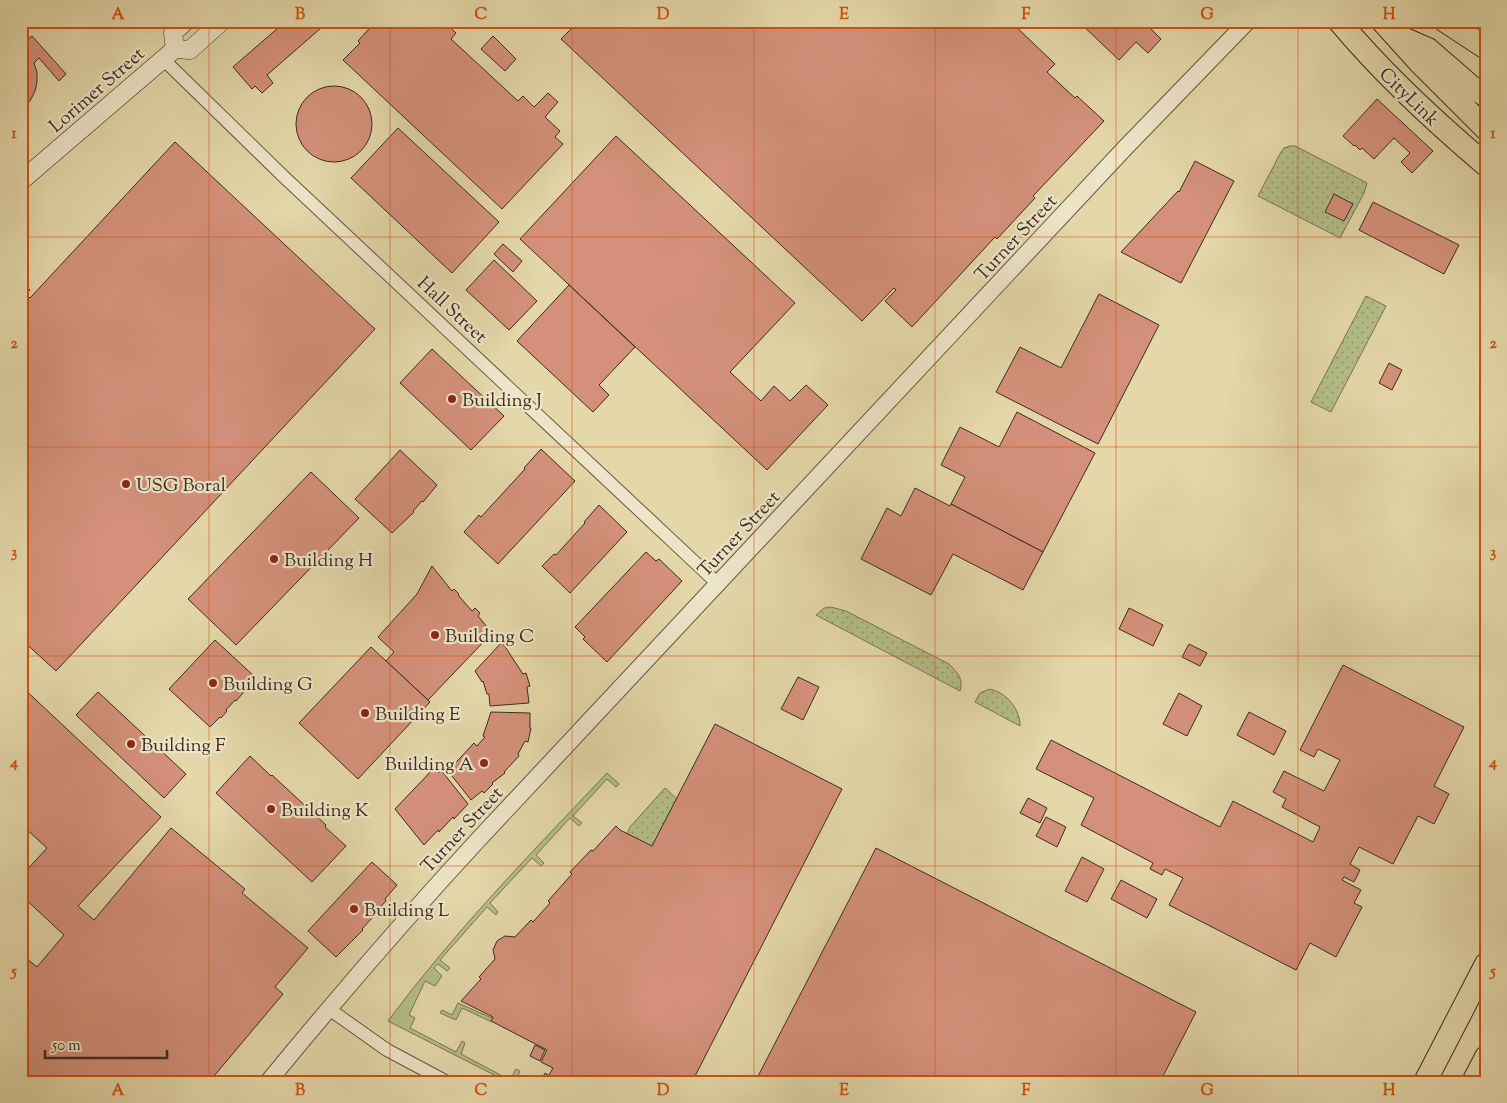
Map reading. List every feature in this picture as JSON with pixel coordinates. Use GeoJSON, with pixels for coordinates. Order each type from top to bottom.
{"type":"FeatureCollection","features":[{"type":"Feature","properties":{"kind":"highway","name":"CityLink"},"geometry":{"type":"LineString","coordinates":[[1339,21],[1384,72],[1486,165]]}},
{"type":"Feature","properties":{"kind":"highway"},"geometry":{"type":"LineString","coordinates":[[1445,21],[1486,48]]}},
{"type":"Feature","properties":{"kind":"highway","name":"CityLink"},"geometry":{"type":"LineString","coordinates":[[1388,27],[1418,62],[1486,129]]}},
{"type":"Feature","properties":{"kind":"highway"},"geometry":{"type":"LineString","coordinates":[[1388,27],[1428,48],[1473,88],[1486,96]]}},
{"type":"Feature","properties":{"kind":"highway"},"geometry":{"type":"LineString","coordinates":[[1425,1082],[1486,964]]}},
{"type":"Feature","properties":{"kind":"highway"},"geometry":{"type":"LineString","coordinates":[[1473,1082],[1486,1057]]}},
{"type":"Feature","properties":{"kind":"main road"},"geometry":{"type":"LineString","coordinates":[[169,54],[173,33],[186,21]]}},
{"type":"Feature","properties":{"kind":"main road","name":"Lorimer Street"},"geometry":{"type":"LineString","coordinates":[[21,181],[169,54],[190,50],[222,21]]}},
{"type":"Feature","properties":{"kind":"street","name":"Turner Street"},"geometry":{"type":"LineString","coordinates":[[268,1082],[440,881],[1125,148],[1248,21]]}},
{"type":"Feature","properties":{"kind":"street","name":"Hall Street"},"geometry":{"type":"LineString","coordinates":[[169,54],[186,82],[283,176],[718,584]]}},
{"type":"Feature","properties":{"kind":"street"},"geometry":{"type":"LineString","coordinates":[[329,1009],[387,1050],[447,1082]]}},
{"type":"Feature","properties":{"kind":"green space"},"geometry":{"type":"Polygon","coordinates":[[[1295,146],[1367,183],[1364,193],[1340,238],[1258,196],[1281,152],[1284,148],[1295,146]]]}},
{"type":"Feature","properties":{"kind":"green space"},"geometry":{"type":"Polygon","coordinates":[[[1366,296],[1386,306],[1331,412],[1311,402],[1366,296]]]}},
{"type":"Feature","properties":{"kind":"green space"},"geometry":{"type":"Polygon","coordinates":[[[831,607],[846,611],[949,664],[960,679],[960,691],[816,615],[824,608],[831,607]]]}},
{"type":"Feature","properties":{"kind":"green space"},"geometry":{"type":"Polygon","coordinates":[[[990,689],[1007,698],[1018,714],[1020,726],[975,702],[980,693],[990,689]]]}},
{"type":"Feature","properties":{"kind":"green space"},"geometry":{"type":"Polygon","coordinates":[[[607,773],[619,784],[616,787],[607,779],[573,816],[582,823],[579,826],[570,818],[536,855],[544,863],[541,866],[532,858],[490,903],[498,912],[496,915],[487,907],[440,960],[450,968],[447,971],[438,964],[434,968],[442,976],[435,986],[425,981],[409,1015],[415,1018],[410,1028],[456,1052],[462,1041],[465,1043],[461,1054],[510,1080],[516,1069],[520,1071],[515,1082],[508,1082],[388,1021],[466,925],[607,773]]]}},
{"type":"Feature","properties":{"kind":"green space"},"geometry":{"type":"Polygon","coordinates":[[[665,788],[678,800],[654,848],[627,834],[630,827],[665,788]]]}},
{"type":"Feature","properties":{"kind":"green space"},"geometry":{"type":"Polygon","coordinates":[[[458,1003],[494,1019],[492,1022],[462,1008],[456,1020],[440,1013],[442,1010],[452,1015],[458,1003]]]}},
{"type":"Feature","properties":{"kind":"building"},"geometry":{"type":"Polygon","coordinates":[[[286,21],[329,21],[267,75],[273,83],[262,93],[255,86],[252,89],[233,67],[286,21]]]}},
{"type":"Feature","properties":{"kind":"building"},"geometry":{"type":"Polygon","coordinates":[[[376,21],[443,21],[456,33],[451,39],[518,101],[523,96],[534,107],[548,93],[558,102],[545,117],[560,131],[555,137],[563,144],[502,209],[343,60],[360,43],[358,41],[376,21]]]}},
{"type":"Feature","properties":{"kind":"building"},"geometry":{"type":"Polygon","coordinates":[[[579,21],[1010,21],[1055,64],[1047,72],[1104,121],[1033,196],[1035,198],[997,239],[995,237],[912,327],[885,301],[896,290],[894,288],[862,321],[561,39],[579,21]]]}},
{"type":"Feature","properties":{"kind":"building"},"geometry":{"type":"Polygon","coordinates":[[[1078,21],[1156,21],[1150,28],[1161,39],[1148,53],[1136,42],[1119,60],[1078,21]]]}},
{"type":"Feature","properties":{"kind":"building"},"geometry":{"type":"Polygon","coordinates":[[[32,36],[66,74],[59,81],[39,58],[34,63],[37,72],[35,91],[30,101],[21,109],[21,45],[32,36]]]}},
{"type":"Feature","properties":{"kind":"building"},"geometry":{"type":"Polygon","coordinates":[[[493,36],[516,59],[505,71],[481,49],[493,36]]]}},
{"type":"Feature","properties":{"kind":"building"},"geometry":{"type":"Polygon","coordinates":[[[342,86],[355,92],[366,103],[372,116],[370,139],[355,156],[342,162],[326,162],[313,156],[298,139],[296,116],[302,103],[319,88],[342,86]]]}},
{"type":"Feature","properties":{"kind":"building"},"geometry":{"type":"Polygon","coordinates":[[[1377,99],[1433,151],[1412,173],[1401,162],[1410,153],[1394,138],[1374,159],[1362,148],[1360,150],[1343,136],[1377,99]]]}},
{"type":"Feature","properties":{"kind":"building"},"geometry":{"type":"Polygon","coordinates":[[[398,128],[499,222],[452,273],[351,178],[398,128]]]}},
{"type":"Feature","properties":{"kind":"building"},"geometry":{"type":"Polygon","coordinates":[[[616,136],[795,303],[730,372],[761,401],[774,386],[790,401],[806,385],[828,405],[767,470],[520,239],[616,136]]]}},
{"type":"Feature","properties":{"kind":"building","name":"USG Boral"},"geometry":{"type":"Polygon","coordinates":[[[175,142],[375,329],[56,671],[21,639],[21,282],[30,290],[26,294],[30,298],[175,142]]]}},
{"type":"Feature","properties":{"kind":"building"},"geometry":{"type":"Polygon","coordinates":[[[1195,161],[1234,181],[1181,283],[1121,252],[1179,192],[1195,161]]]}},
{"type":"Feature","properties":{"kind":"building"},"geometry":{"type":"Polygon","coordinates":[[[1334,194],[1353,204],[1344,221],[1325,212],[1334,194]]]}},
{"type":"Feature","properties":{"kind":"building"},"geometry":{"type":"Polygon","coordinates":[[[1373,202],[1459,245],[1444,274],[1359,230],[1373,202]]]}},
{"type":"Feature","properties":{"kind":"building"},"geometry":{"type":"Polygon","coordinates":[[[503,244],[522,261],[513,272],[494,254],[503,244]]]}},
{"type":"Feature","properties":{"kind":"building"},"geometry":{"type":"Polygon","coordinates":[[[494,260],[537,301],[509,330],[466,290],[494,260]]]}},
{"type":"Feature","properties":{"kind":"building"},"geometry":{"type":"Polygon","coordinates":[[[569,285],[635,347],[599,385],[609,395],[593,412],[517,341],[569,285]]]}},
{"type":"Feature","properties":{"kind":"building"},"geometry":{"type":"Polygon","coordinates":[[[1099,294],[1159,325],[1098,444],[996,392],[1020,347],[1061,368],[1099,294]]]}},
{"type":"Feature","properties":{"kind":"building","name":"Building J"},"geometry":{"type":"Polygon","coordinates":[[[432,349],[504,416],[471,450],[400,383],[432,349]]]}},
{"type":"Feature","properties":{"kind":"building"},"geometry":{"type":"Polygon","coordinates":[[[1389,363],[1402,370],[1392,390],[1379,383],[1389,363]]]}},
{"type":"Feature","properties":{"kind":"building"},"geometry":{"type":"Polygon","coordinates":[[[1017,412],[1095,453],[1043,552],[951,504],[965,477],[941,465],[960,427],[999,447],[1017,412]]]}},
{"type":"Feature","properties":{"kind":"building"},"geometry":{"type":"Polygon","coordinates":[[[541,449],[575,481],[498,564],[464,532],[479,515],[481,517],[541,449]]]}},
{"type":"Feature","properties":{"kind":"building"},"geometry":{"type":"Polygon","coordinates":[[[400,450],[437,485],[414,512],[392,533],[355,499],[400,450]]]}},
{"type":"Feature","properties":{"kind":"building","name":"Building H"},"geometry":{"type":"Polygon","coordinates":[[[311,472],[359,518],[236,645],[188,599],[311,472]]]}},
{"type":"Feature","properties":{"kind":"building"},"geometry":{"type":"Polygon","coordinates":[[[915,488],[950,506],[951,504],[1043,552],[1023,590],[953,554],[931,595],[861,559],[887,508],[901,516],[915,488]]]}},
{"type":"Feature","properties":{"kind":"building"},"geometry":{"type":"Polygon","coordinates":[[[599,505],[627,532],[570,593],[542,566],[554,554],[556,555],[599,505]]]}},
{"type":"Feature","properties":{"kind":"building"},"geometry":{"type":"Polygon","coordinates":[[[646,552],[656,561],[659,559],[682,581],[607,662],[583,639],[585,637],[575,627],[646,552]]]}},
{"type":"Feature","properties":{"kind":"building","name":"Building C"},"geometry":{"type":"Polygon","coordinates":[[[432,566],[452,591],[454,589],[459,594],[472,611],[475,608],[480,613],[478,616],[492,633],[428,700],[386,661],[394,652],[378,637],[417,594],[432,566]]]}},
{"type":"Feature","properties":{"kind":"building"},"geometry":{"type":"Polygon","coordinates":[[[1129,608],[1163,625],[1153,646],[1119,629],[1129,608]]]}},
{"type":"Feature","properties":{"kind":"building","name":"Building G"},"geometry":{"type":"Polygon","coordinates":[[[215,640],[256,678],[226,710],[221,718],[210,727],[169,689],[215,640]]]}},
{"type":"Feature","properties":{"kind":"building"},"geometry":{"type":"Polygon","coordinates":[[[502,642],[523,674],[526,673],[530,686],[527,687],[529,703],[490,706],[489,694],[487,694],[483,681],[475,671],[502,642]]]}},
{"type":"Feature","properties":{"kind":"building"},"geometry":{"type":"Polygon","coordinates":[[[1189,644],[1207,653],[1200,666],[1182,657],[1189,644]]]}},
{"type":"Feature","properties":{"kind":"building","name":"Building E"},"geometry":{"type":"Polygon","coordinates":[[[371,647],[430,702],[358,779],[299,723],[371,647]]]}},
{"type":"Feature","properties":{"kind":"building"},"geometry":{"type":"Polygon","coordinates":[[[1343,665],[1464,727],[1434,786],[1449,794],[1434,824],[1418,816],[1393,864],[1359,847],[1350,864],[1360,870],[1354,882],[1344,877],[1342,880],[1361,890],[1354,903],[1362,907],[1336,957],[1310,943],[1296,970],[1169,905],[1183,878],[1165,869],[1162,875],[1150,869],[1153,863],[1081,825],[1094,798],[1036,769],[1051,740],[1220,827],[1233,801],[1313,842],[1320,827],[1282,807],[1286,799],[1273,792],[1284,771],[1324,791],[1340,760],[1318,749],[1314,757],[1300,750],[1343,665]]]}},
{"type":"Feature","properties":{"kind":"building"},"geometry":{"type":"Polygon","coordinates":[[[798,677],[819,687],[803,720],[781,709],[798,677]]]}},
{"type":"Feature","properties":{"kind":"building"},"geometry":{"type":"Polygon","coordinates":[[[21,686],[161,817],[78,906],[94,920],[171,828],[245,889],[242,893],[308,948],[275,987],[283,994],[209,1082],[21,1082],[21,954],[37,967],[64,935],[21,895],[21,868],[25,872],[47,848],[25,828],[21,833],[21,686]]]}},
{"type":"Feature","properties":{"kind":"building","name":"Building F"},"geometry":{"type":"Polygon","coordinates":[[[98,692],[186,774],[164,798],[76,715],[98,692]]]}},
{"type":"Feature","properties":{"kind":"building"},"geometry":{"type":"Polygon","coordinates":[[[1179,693],[1202,706],[1187,736],[1163,724],[1179,693]]]}},
{"type":"Feature","properties":{"kind":"building","name":"Building A"},"geometry":{"type":"Polygon","coordinates":[[[491,712],[530,713],[531,728],[528,742],[525,741],[518,754],[519,756],[505,773],[492,783],[484,793],[482,791],[471,800],[448,771],[474,743],[477,746],[485,737],[483,736],[491,712]]]}},
{"type":"Feature","properties":{"kind":"building"},"geometry":{"type":"Polygon","coordinates":[[[1249,712],[1286,731],[1274,755],[1237,735],[1249,712]]]}},
{"type":"Feature","properties":{"kind":"building"},"geometry":{"type":"Polygon","coordinates":[[[715,724],[842,789],[692,1082],[562,1082],[549,1075],[553,1068],[541,1062],[547,1050],[491,1021],[493,1017],[461,1001],[481,979],[479,977],[495,959],[493,950],[497,941],[505,936],[515,937],[531,920],[533,922],[550,903],[548,901],[572,874],[570,872],[616,826],[620,830],[652,846],[715,724]]]}},
{"type":"Feature","properties":{"kind":"building","name":"Building K"},"geometry":{"type":"Polygon","coordinates":[[[250,756],[326,825],[325,827],[346,846],[312,882],[216,793],[250,756]]]}},
{"type":"Feature","properties":{"kind":"building"},"geometry":{"type":"Polygon","coordinates":[[[434,768],[439,773],[441,770],[468,804],[424,845],[395,809],[434,768]]]}},
{"type":"Feature","properties":{"kind":"building"},"geometry":{"type":"Polygon","coordinates":[[[1028,798],[1047,808],[1040,823],[1020,813],[1028,798]]]}},
{"type":"Feature","properties":{"kind":"building"},"geometry":{"type":"Polygon","coordinates":[[[1046,817],[1066,827],[1057,847],[1036,836],[1046,817]]]}},
{"type":"Feature","properties":{"kind":"building"},"geometry":{"type":"Polygon","coordinates":[[[876,848],[1196,1012],[1160,1082],[755,1082],[876,848]]]}},
{"type":"Feature","properties":{"kind":"building"},"geometry":{"type":"Polygon","coordinates":[[[1082,857],[1104,869],[1087,902],[1065,891],[1082,857]]]}},
{"type":"Feature","properties":{"kind":"building","name":"Building L"},"geometry":{"type":"Polygon","coordinates":[[[372,862],[397,885],[363,930],[336,957],[308,931],[372,862]]]}},
{"type":"Feature","properties":{"kind":"building"},"geometry":{"type":"Polygon","coordinates":[[[1121,880],[1157,899],[1147,918],[1111,899],[1121,880]]]}},
{"type":"Feature","properties":{"kind":"building"},"geometry":{"type":"Polygon","coordinates":[[[535,1045],[545,1050],[540,1061],[530,1056],[535,1045]]]}},
{"type":"Feature","properties":{"kind":"building"},"geometry":{"type":"Polygon","coordinates":[[[545,1073],[556,1080],[555,1082],[540,1082],[545,1073]]]}},
{"type":"Feature","properties":{"kind":"place","name":"Building J"},"geometry":{"type":"Point","coordinates":[452,399]}},
{"type":"Feature","properties":{"kind":"place","name":"USG Boral"},"geometry":{"type":"Point","coordinates":[126,484]}},
{"type":"Feature","properties":{"kind":"place","name":"Building H"},"geometry":{"type":"Point","coordinates":[274,559]}},
{"type":"Feature","properties":{"kind":"place","name":"Building C"},"geometry":{"type":"Point","coordinates":[435,635]}},
{"type":"Feature","properties":{"kind":"place","name":"Building G"},"geometry":{"type":"Point","coordinates":[213,683]}},
{"type":"Feature","properties":{"kind":"place","name":"Building E"},"geometry":{"type":"Point","coordinates":[365,713]}},
{"type":"Feature","properties":{"kind":"place","name":"Building F"},"geometry":{"type":"Point","coordinates":[131,744]}},
{"type":"Feature","properties":{"kind":"place","name":"Building A"},"geometry":{"type":"Point","coordinates":[484,763]}},
{"type":"Feature","properties":{"kind":"place","name":"Building K"},"geometry":{"type":"Point","coordinates":[271,809]}},
{"type":"Feature","properties":{"kind":"place","name":"Building L"},"geometry":{"type":"Point","coordinates":[354,909]}}]}
